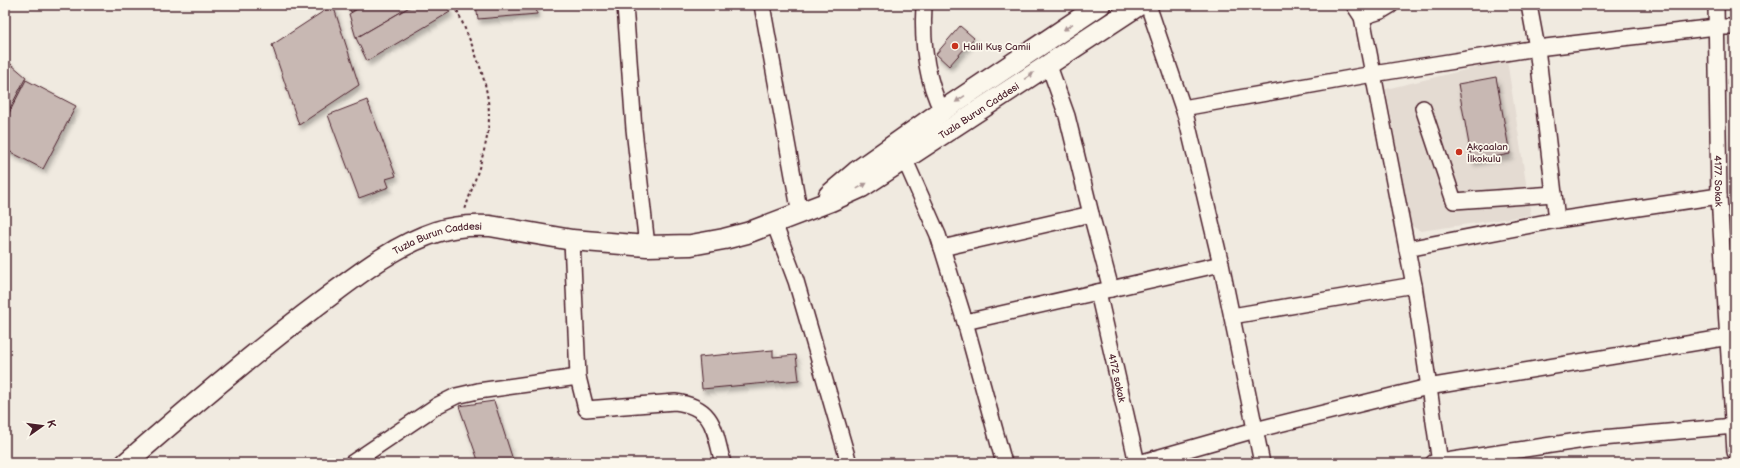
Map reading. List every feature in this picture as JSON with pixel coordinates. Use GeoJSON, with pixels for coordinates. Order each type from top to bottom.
{"type":"FeatureCollection","features":[{"type":"Feature","properties":{"kind":"main road","name":"Tuzla Burun Caddesi"},"geometry":{"type":"LineString","coordinates":[[807,211],[856,172],[942,111],[1100,5]]}},
{"type":"Feature","properties":{"kind":"main road","name":"Tuzla Burun Caddesi"},"geometry":{"type":"LineString","coordinates":[[126,463],[285,330],[347,283],[401,248],[436,232],[461,226],[490,226],[572,240],[647,246],[703,244],[747,233],[807,211],[862,187],[905,160],[1048,63],[1139,5]]}},
{"type":"Feature","properties":{"kind":"street"},"geometry":{"type":"LineString","coordinates":[[625,5],[634,128],[647,246]]}},
{"type":"Feature","properties":{"kind":"street"},"geometry":{"type":"LineString","coordinates":[[762,5],[807,211]]}},
{"type":"Feature","properties":{"kind":"street"},"geometry":{"type":"LineString","coordinates":[[924,5],[923,23],[925,52],[935,97],[942,111]]}},
{"type":"Feature","properties":{"kind":"street"},"geometry":{"type":"LineString","coordinates":[[1148,5],[1183,108],[1221,264],[1262,463]]}},
{"type":"Feature","properties":{"kind":"street"},"geometry":{"type":"LineString","coordinates":[[1391,5],[1381,11],[1358,11],[1373,74],[1414,285],[1437,462],[1591,439],[1734,426]]}},
{"type":"Feature","properties":{"kind":"street"},"geometry":{"type":"LineString","coordinates":[[1529,5],[1537,48],[1557,220]]}},
{"type":"Feature","properties":{"kind":"street","name":"4177. Sokak"},"geometry":{"type":"LineString","coordinates":[[1716,5],[1719,196],[1732,337],[1735,452]]}},
{"type":"Feature","properties":{"kind":"street"},"geometry":{"type":"LineString","coordinates":[[1183,108],[1373,74],[1537,48],[1716,27],[1735,27]]}},
{"type":"Feature","properties":{"kind":"street","name":"4172 sokak"},"geometry":{"type":"LineString","coordinates":[[1048,63],[1067,116],[1090,214],[1138,463]]}},
{"type":"Feature","properties":{"kind":"street"},"geometry":{"type":"LineString","coordinates":[[1423,108],[1454,201],[1554,194]]}},
{"type":"Feature","properties":{"kind":"street"},"geometry":{"type":"LineString","coordinates":[[905,160],[942,248],[965,322],[1004,463]]}},
{"type":"Feature","properties":{"kind":"street"},"geometry":{"type":"LineString","coordinates":[[1407,249],[1557,220],[1719,196]]}},
{"type":"Feature","properties":{"kind":"street"},"geometry":{"type":"LineString","coordinates":[[942,248],[1090,214]]}},
{"type":"Feature","properties":{"kind":"street"},"geometry":{"type":"LineString","coordinates":[[774,223],[796,281],[849,463]]}},
{"type":"Feature","properties":{"kind":"street"},"geometry":{"type":"LineString","coordinates":[[572,240],[578,377],[586,409],[675,402],[690,404],[700,409],[708,416],[713,426],[723,463]]}},
{"type":"Feature","properties":{"kind":"street"},"geometry":{"type":"LineString","coordinates":[[965,322],[1221,264]]}},
{"type":"Feature","properties":{"kind":"street"},"geometry":{"type":"LineString","coordinates":[[1232,316],[1414,285]]}},
{"type":"Feature","properties":{"kind":"street"},"geometry":{"type":"LineString","coordinates":[[1138,463],[1255,430],[1428,387],[1732,337]]}},
{"type":"Feature","properties":{"kind":"street"},"geometry":{"type":"LineString","coordinates":[[352,463],[438,405],[456,396],[472,392],[578,377]]}},
{"type":"Feature","properties":{"kind":"path"},"geometry":{"type":"LineString","coordinates":[[455,5],[485,82],[489,116],[487,138],[461,226]]}},
{"type":"Feature","properties":{"kind":"shaded area","name":"Akçaalan İlkokulu"},"geometry":{"type":"Polygon","coordinates":[[[1507,60],[1531,215],[1421,231],[1411,226],[1386,89],[1507,60]]]}},
{"type":"Feature","properties":{"kind":"building"},"geometry":{"type":"Polygon","coordinates":[[[333,5],[359,85],[299,125],[272,45],[333,5]]]}},
{"type":"Feature","properties":{"kind":"building"},"geometry":{"type":"Polygon","coordinates":[[[347,5],[364,5],[351,12],[347,5]]]}},
{"type":"Feature","properties":{"kind":"building"},"geometry":{"type":"Polygon","coordinates":[[[364,5],[413,5],[356,38],[349,14],[364,5]]]}},
{"type":"Feature","properties":{"kind":"building"},"geometry":{"type":"Polygon","coordinates":[[[413,5],[446,5],[450,12],[367,61],[356,38],[413,5]]]}},
{"type":"Feature","properties":{"kind":"building"},"geometry":{"type":"Polygon","coordinates":[[[476,5],[536,5],[537,14],[478,19],[476,5]]]}},
{"type":"Feature","properties":{"kind":"building","name":"Halil Kuş Camii"},"geometry":{"type":"Polygon","coordinates":[[[960,26],[974,38],[949,66],[936,54],[960,26]]]}},
{"type":"Feature","properties":{"kind":"building"},"geometry":{"type":"Polygon","coordinates":[[[5,59],[26,77],[5,118],[5,59]]]}},
{"type":"Feature","properties":{"kind":"building"},"geometry":{"type":"Polygon","coordinates":[[[1496,77],[1510,154],[1472,161],[1458,84],[1496,77]]]}},
{"type":"Feature","properties":{"kind":"building"},"geometry":{"type":"Polygon","coordinates":[[[26,80],[76,106],[43,169],[5,149],[5,121],[26,80]]]}},
{"type":"Feature","properties":{"kind":"building"},"geometry":{"type":"Polygon","coordinates":[[[367,100],[396,176],[386,179],[389,187],[359,198],[328,115],[367,100]]]}},
{"type":"Feature","properties":{"kind":"building"},"geometry":{"type":"Polygon","coordinates":[[[773,350],[773,357],[796,355],[799,380],[702,389],[699,357],[773,350]]]}},
{"type":"Feature","properties":{"kind":"building"},"geometry":{"type":"Polygon","coordinates":[[[494,401],[514,463],[479,463],[459,406],[494,401]]]}},
{"type":"Feature","properties":{"kind":"building"},"geometry":{"type":"Polygon","coordinates":[[[558,457],[559,463],[526,463],[526,462],[558,457]]]}},
{"type":"Feature","properties":{"kind":"place","name":"Halil Kuş Camii"},"geometry":{"type":"Point","coordinates":[955,46]}},
{"type":"Feature","properties":{"kind":"place","name":"Akçaalan İlkokulu"},"geometry":{"type":"Point","coordinates":[1459,152]}}]}
